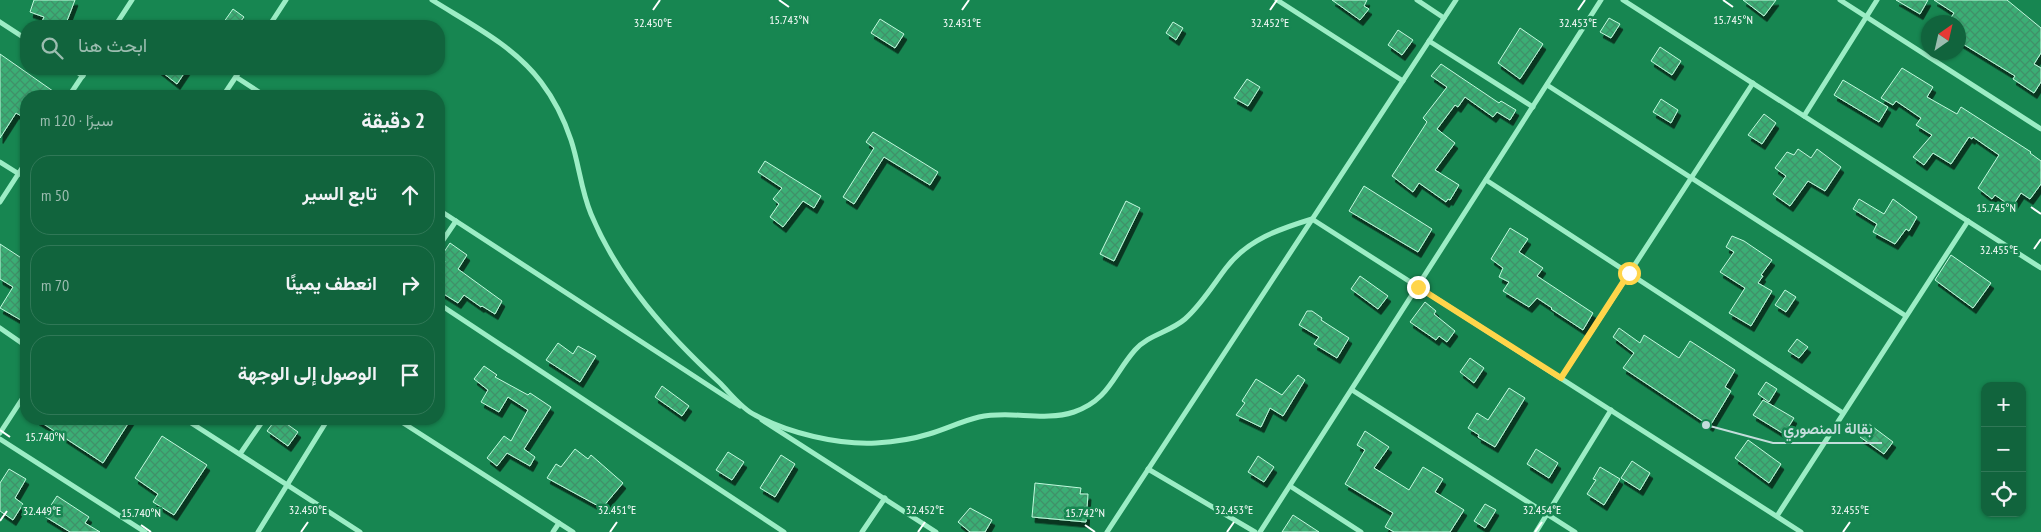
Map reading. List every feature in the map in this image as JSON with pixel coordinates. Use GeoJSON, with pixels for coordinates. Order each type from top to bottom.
{"type":"FeatureCollection","features":[{"type":"Feature","properties":{"kind":"street"},"geometry":{"type":"LineString","coordinates":[[119,20],[132,0]]}},
{"type":"Feature","properties":{"kind":"street"},"geometry":{"type":"LineString","coordinates":[[273,20],[286,0]]}},
{"type":"Feature","properties":{"kind":"street"},"geometry":{"type":"LineString","coordinates":[[432,0],[512,51],[543,84],[562,116],[572,142],[590,213],[613,260],[661,324],[702,367],[753,414],[806,435],[875,443],[925,436],[982,416],[1011,414],[1040,417],[1061,416],[1077,411],[1099,399],[1113,384],[1134,351],[1144,342],[1172,329],[1186,319],[1228,265],[1251,244],[1279,229],[1312,219],[1801,532]]}},
{"type":"Feature","properties":{"kind":"street"},"geometry":{"type":"LineString","coordinates":[[1277,0],[1402,81]]}},
{"type":"Feature","properties":{"kind":"street"},"geometry":{"type":"LineString","coordinates":[[1417,0],[1444,18]]}},
{"type":"Feature","properties":{"kind":"street"},"geometry":{"type":"LineString","coordinates":[[1107,532],[1456,0]]}},
{"type":"Feature","properties":{"kind":"street"},"geometry":{"type":"LineString","coordinates":[[1260,532],[1602,0]]}},
{"type":"Feature","properties":{"kind":"street"},"geometry":{"type":"LineString","coordinates":[[1623,0],[2041,268]]}},
{"type":"Feature","properties":{"kind":"street"},"geometry":{"type":"LineString","coordinates":[[1840,0],[2041,129]]}},
{"type":"Feature","properties":{"kind":"street"},"geometry":{"type":"LineString","coordinates":[[1804,116],[1877,0]]}},
{"type":"Feature","properties":{"kind":"street"},"geometry":{"type":"LineString","coordinates":[[0,22],[20,35]]}},
{"type":"Feature","properties":{"kind":"street"},"geometry":{"type":"LineString","coordinates":[[1429,41],[1533,107]]}},
{"type":"Feature","properties":{"kind":"street"},"geometry":{"type":"LineString","coordinates":[[73,90],[83,76]]}},
{"type":"Feature","properties":{"kind":"street"},"geometry":{"type":"LineString","coordinates":[[227,90],[236,77],[256,90]]}},
{"type":"Feature","properties":{"kind":"street"},"geometry":{"type":"LineString","coordinates":[[1561,378],[1753,83]]}},
{"type":"Feature","properties":{"kind":"street"},"geometry":{"type":"LineString","coordinates":[[1547,84],[1906,316]]}},
{"type":"Feature","properties":{"kind":"street"},"geometry":{"type":"LineString","coordinates":[[0,162],[19,174],[0,202]]}},
{"type":"Feature","properties":{"kind":"street"},"geometry":{"type":"LineString","coordinates":[[1486,180],[1843,413]]}},
{"type":"Feature","properties":{"kind":"street"},"geometry":{"type":"LineString","coordinates":[[445,214],[936,532]]}},
{"type":"Feature","properties":{"kind":"street"},"geometry":{"type":"LineString","coordinates":[[445,237],[456,221]]}},
{"type":"Feature","properties":{"kind":"street"},"geometry":{"type":"LineString","coordinates":[[1777,516],[1968,221]]}},
{"type":"Feature","properties":{"kind":"street"},"geometry":{"type":"LineString","coordinates":[[445,308],[784,532]]}},
{"type":"Feature","properties":{"kind":"street"},"geometry":{"type":"LineString","coordinates":[[0,328],[20,342]]}},
{"type":"Feature","properties":{"kind":"street"},"geometry":{"type":"LineString","coordinates":[[1352,390],[1575,532]]}},
{"type":"Feature","properties":{"kind":"street"},"geometry":{"type":"LineString","coordinates":[[0,433],[20,402]]}},
{"type":"Feature","properties":{"kind":"street"},"geometry":{"type":"LineString","coordinates":[[1536,532],[1610,410]]}},
{"type":"Feature","properties":{"kind":"street"},"geometry":{"type":"LineString","coordinates":[[194,425],[360,532]]}},
{"type":"Feature","properties":{"kind":"street"},"geometry":{"type":"LineString","coordinates":[[240,454],[260,425]]}},
{"type":"Feature","properties":{"kind":"street"},"geometry":{"type":"LineString","coordinates":[[258,532],[324,425]]}},
{"type":"Feature","properties":{"kind":"street"},"geometry":{"type":"LineString","coordinates":[[406,425],[573,532]]}},
{"type":"Feature","properties":{"kind":"street"},"geometry":{"type":"LineString","coordinates":[[0,439],[144,532]]}},
{"type":"Feature","properties":{"kind":"street"},"geometry":{"type":"LineString","coordinates":[[1148,469],[1255,532]]}},
{"type":"Feature","properties":{"kind":"street"},"geometry":{"type":"LineString","coordinates":[[1290,486],[1361,532]]}},
{"type":"Feature","properties":{"kind":"street"},"geometry":{"type":"LineString","coordinates":[[862,532],[885,498]]}},
{"type":"Feature","properties":{"kind":"street"},"geometry":{"type":"LineString","coordinates":[[553,532],[559,523]]}},
{"type":"Feature","properties":{"kind":"building"},"geometry":{"type":"Polygon","coordinates":[[[34,0],[75,0],[67,20],[43,20],[44,17],[30,12],[34,0]]]}},
{"type":"Feature","properties":{"kind":"building"},"geometry":{"type":"Polygon","coordinates":[[[1332,0],[1367,0],[1364,6],[1369,9],[1360,20],[1332,0]]]}},
{"type":"Feature","properties":{"kind":"building"},"geometry":{"type":"Polygon","coordinates":[[[1743,0],[1776,0],[1764,16],[1743,0]]]}},
{"type":"Feature","properties":{"kind":"building"},"geometry":{"type":"Polygon","coordinates":[[[1896,0],[1928,0],[1920,14],[1896,0]]]}},
{"type":"Feature","properties":{"kind":"building"},"geometry":{"type":"Polygon","coordinates":[[[1934,0],[2007,0],[2041,28],[2041,53],[2034,64],[2041,68],[2041,82],[2034,93],[2013,79],[2015,76],[1966,46],[1966,15],[1953,15],[1954,13],[1934,0]]]}},
{"type":"Feature","properties":{"kind":"building"},"geometry":{"type":"Polygon","coordinates":[[[233,9],[244,17],[242,20],[225,20],[233,9]]]}},
{"type":"Feature","properties":{"kind":"building"},"geometry":{"type":"Polygon","coordinates":[[[1609,18],[1620,24],[1611,38],[1600,32],[1609,18]]]}},
{"type":"Feature","properties":{"kind":"building"},"geometry":{"type":"Polygon","coordinates":[[[880,19],[904,34],[895,48],[871,33],[880,19]]]}},
{"type":"Feature","properties":{"kind":"building"},"geometry":{"type":"Polygon","coordinates":[[[1173,22],[1183,28],[1176,40],[1166,33],[1173,22]]]}},
{"type":"Feature","properties":{"kind":"building"},"geometry":{"type":"Polygon","coordinates":[[[1520,28],[1543,44],[1520,79],[1498,63],[1520,28]]]}},
{"type":"Feature","properties":{"kind":"building"},"geometry":{"type":"Polygon","coordinates":[[[1398,30],[1413,40],[1402,55],[1388,45],[1398,30]]]}},
{"type":"Feature","properties":{"kind":"building"},"geometry":{"type":"Polygon","coordinates":[[[1660,47],[1681,61],[1672,75],[1651,61],[1660,47]]]}},
{"type":"Feature","properties":{"kind":"building"},"geometry":{"type":"Polygon","coordinates":[[[0,54],[20,68],[20,75],[30,75],[51,90],[20,90],[20,115],[16,113],[0,138],[0,54]]]}},
{"type":"Feature","properties":{"kind":"building"},"geometry":{"type":"Polygon","coordinates":[[[1441,64],[1499,103],[1501,101],[1516,110],[1510,120],[1497,112],[1493,117],[1465,97],[1458,107],[1455,105],[1437,129],[1455,143],[1435,170],[1459,185],[1450,200],[1448,199],[1446,202],[1419,183],[1413,192],[1392,176],[1427,122],[1423,118],[1447,87],[1431,76],[1441,64]]]}},
{"type":"Feature","properties":{"kind":"building"},"geometry":{"type":"Polygon","coordinates":[[[1902,68],[1933,87],[1927,97],[1957,114],[1961,107],[2031,152],[2041,161],[2041,184],[2030,199],[2021,193],[2012,207],[1995,195],[1992,199],[1978,188],[1999,155],[1973,137],[1972,139],[1969,137],[1951,164],[1933,153],[1924,165],[1913,157],[1932,135],[1916,125],[1921,118],[1896,101],[1893,105],[1881,98],[1902,68]]]}},
{"type":"Feature","properties":{"kind":"building"},"geometry":{"type":"Polygon","coordinates":[[[166,75],[183,75],[177,84],[166,75]]]}},
{"type":"Feature","properties":{"kind":"building"},"geometry":{"type":"Polygon","coordinates":[[[1247,79],[1260,87],[1248,106],[1234,98],[1247,79]]]}},
{"type":"Feature","properties":{"kind":"building"},"geometry":{"type":"Polygon","coordinates":[[[1843,80],[1888,107],[1879,122],[1834,95],[1843,80]]]}},
{"type":"Feature","properties":{"kind":"building"},"geometry":{"type":"Polygon","coordinates":[[[1661,99],[1678,110],[1671,123],[1653,112],[1661,99]]]}},
{"type":"Feature","properties":{"kind":"building"},"geometry":{"type":"Polygon","coordinates":[[[1764,114],[1776,123],[1762,144],[1748,135],[1764,114]]]}},
{"type":"Feature","properties":{"kind":"building"},"geometry":{"type":"Polygon","coordinates":[[[873,132],[938,172],[930,185],[884,157],[854,204],[843,197],[874,148],[866,142],[873,132]]]}},
{"type":"Feature","properties":{"kind":"building"},"geometry":{"type":"Polygon","coordinates":[[[1798,149],[1811,158],[1817,149],[1841,167],[1825,191],[1808,181],[1790,206],[1773,194],[1786,176],[1775,168],[1787,152],[1794,155],[1798,149]]]}},
{"type":"Feature","properties":{"kind":"building"},"geometry":{"type":"Polygon","coordinates":[[[765,161],[821,196],[814,208],[803,201],[783,227],[770,217],[779,204],[773,199],[782,188],[758,172],[765,161]]]}},
{"type":"Feature","properties":{"kind":"building"},"geometry":{"type":"Polygon","coordinates":[[[1364,186],[1432,229],[1418,252],[1349,211],[1364,186]]]}},
{"type":"Feature","properties":{"kind":"building"},"geometry":{"type":"Polygon","coordinates":[[[1859,199],[1884,214],[1893,199],[1917,217],[1909,231],[1906,229],[1895,244],[1873,232],[1877,224],[1853,209],[1859,199]]]}},
{"type":"Feature","properties":{"kind":"building"},"geometry":{"type":"Polygon","coordinates":[[[1126,201],[1140,208],[1114,261],[1100,254],[1126,201]]]}},
{"type":"Feature","properties":{"kind":"building"},"geometry":{"type":"Polygon","coordinates":[[[1510,228],[1528,239],[1519,252],[1543,268],[1537,276],[1593,313],[1583,330],[1537,298],[1529,307],[1503,291],[1509,282],[1499,277],[1503,268],[1491,259],[1510,228]]]}},
{"type":"Feature","properties":{"kind":"building"},"geometry":{"type":"Polygon","coordinates":[[[1732,236],[1744,241],[1772,260],[1761,275],[1763,276],[1758,283],[1772,291],[1751,326],[1729,313],[1745,288],[1720,272],[1734,252],[1726,247],[1732,236]]]}},
{"type":"Feature","properties":{"kind":"building"},"geometry":{"type":"Polygon","coordinates":[[[450,243],[467,255],[458,269],[502,301],[495,314],[464,295],[458,303],[445,295],[445,250],[450,243]]]}},
{"type":"Feature","properties":{"kind":"building"},"geometry":{"type":"Polygon","coordinates":[[[0,244],[20,257],[20,320],[0,308],[13,287],[0,279],[0,244]]]}},
{"type":"Feature","properties":{"kind":"building"},"geometry":{"type":"Polygon","coordinates":[[[1951,255],[1991,283],[1973,308],[1935,280],[1951,255]]]}},
{"type":"Feature","properties":{"kind":"building"},"geometry":{"type":"Polygon","coordinates":[[[1360,276],[1388,296],[1378,309],[1351,289],[1360,276]]]}},
{"type":"Feature","properties":{"kind":"building"},"geometry":{"type":"Polygon","coordinates":[[[1785,290],[1796,297],[1786,312],[1775,305],[1785,290]]]}},
{"type":"Feature","properties":{"kind":"building"},"geometry":{"type":"Polygon","coordinates":[[[1425,302],[1436,311],[1434,314],[1455,331],[1447,342],[1439,336],[1436,340],[1410,322],[1425,302]]]}},
{"type":"Feature","properties":{"kind":"building"},"geometry":{"type":"Polygon","coordinates":[[[1307,311],[1312,311],[1322,318],[1321,320],[1349,338],[1337,358],[1314,344],[1319,337],[1299,325],[1307,311]]]}},
{"type":"Feature","properties":{"kind":"building"},"geometry":{"type":"Polygon","coordinates":[[[1619,328],[1640,343],[1644,335],[1679,358],[1690,341],[1735,370],[1725,387],[1731,391],[1710,426],[1623,368],[1634,353],[1613,337],[1619,328]]]}},
{"type":"Feature","properties":{"kind":"building"},"geometry":{"type":"Polygon","coordinates":[[[1797,339],[1808,347],[1799,358],[1788,351],[1797,339]]]}},
{"type":"Feature","properties":{"kind":"building"},"geometry":{"type":"Polygon","coordinates":[[[558,343],[573,354],[578,346],[596,356],[580,382],[546,360],[558,343]]]}},
{"type":"Feature","properties":{"kind":"building"},"geometry":{"type":"Polygon","coordinates":[[[1470,358],[1484,368],[1474,383],[1460,372],[1470,358]]]}},
{"type":"Feature","properties":{"kind":"building"},"geometry":{"type":"Polygon","coordinates":[[[484,366],[497,375],[495,377],[528,395],[530,393],[551,407],[524,449],[535,457],[530,466],[507,453],[497,466],[487,458],[504,436],[511,441],[528,410],[508,397],[499,412],[481,402],[488,390],[474,379],[484,366]]]}},
{"type":"Feature","properties":{"kind":"building"},"geometry":{"type":"Polygon","coordinates":[[[1298,375],[1305,380],[1283,416],[1270,408],[1261,427],[1236,415],[1245,403],[1242,401],[1256,379],[1282,395],[1298,375]]]}},
{"type":"Feature","properties":{"kind":"building"},"geometry":{"type":"Polygon","coordinates":[[[1766,382],[1777,389],[1769,402],[1758,394],[1766,382]]]}},
{"type":"Feature","properties":{"kind":"building"},"geometry":{"type":"Polygon","coordinates":[[[662,386],[689,406],[682,416],[655,397],[662,386]]]}},
{"type":"Feature","properties":{"kind":"building"},"geometry":{"type":"Polygon","coordinates":[[[1509,388],[1525,398],[1495,447],[1478,437],[1479,435],[1468,428],[1477,413],[1488,420],[1509,388]]]}},
{"type":"Feature","properties":{"kind":"building"},"geometry":{"type":"Polygon","coordinates":[[[1763,400],[1794,418],[1784,434],[1753,415],[1763,400]]]}},
{"type":"Feature","properties":{"kind":"building"},"geometry":{"type":"Polygon","coordinates":[[[1869,424],[1893,442],[1884,454],[1860,437],[1869,424]]]}},
{"type":"Feature","properties":{"kind":"building"},"geometry":{"type":"Polygon","coordinates":[[[45,425],[127,425],[103,463],[45,425]]]}},
{"type":"Feature","properties":{"kind":"building"},"geometry":{"type":"Polygon","coordinates":[[[272,425],[288,425],[298,432],[288,446],[267,431],[272,425]]]}},
{"type":"Feature","properties":{"kind":"building"},"geometry":{"type":"Polygon","coordinates":[[[1365,431],[1389,447],[1374,468],[1409,490],[1423,467],[1443,479],[1435,492],[1464,510],[1450,532],[1394,532],[1385,527],[1393,513],[1345,484],[1365,450],[1357,445],[1365,431]]]}},
{"type":"Feature","properties":{"kind":"building"},"geometry":{"type":"Polygon","coordinates":[[[162,436],[207,465],[174,515],[153,502],[158,494],[135,478],[162,436]]]}},
{"type":"Feature","properties":{"kind":"building"},"geometry":{"type":"Polygon","coordinates":[[[1748,440],[1781,464],[1769,483],[1735,458],[1748,440]]]}},
{"type":"Feature","properties":{"kind":"building"},"geometry":{"type":"Polygon","coordinates":[[[575,449],[588,459],[591,455],[623,483],[602,508],[547,478],[556,464],[561,467],[575,449]]]}},
{"type":"Feature","properties":{"kind":"building"},"geometry":{"type":"Polygon","coordinates":[[[1536,449],[1558,463],[1549,478],[1527,464],[1536,449]]]}},
{"type":"Feature","properties":{"kind":"building"},"geometry":{"type":"Polygon","coordinates":[[[728,452],[744,462],[732,480],[716,470],[728,452]]]}},
{"type":"Feature","properties":{"kind":"building"},"geometry":{"type":"Polygon","coordinates":[[[781,455],[795,464],[775,497],[760,488],[781,455]]]}},
{"type":"Feature","properties":{"kind":"building"},"geometry":{"type":"Polygon","coordinates":[[[1258,456],[1274,467],[1264,482],[1248,472],[1258,456]]]}},
{"type":"Feature","properties":{"kind":"building"},"geometry":{"type":"Polygon","coordinates":[[[1632,461],[1650,473],[1640,490],[1621,478],[1632,461]]]}},
{"type":"Feature","properties":{"kind":"building"},"geometry":{"type":"Polygon","coordinates":[[[1600,467],[1620,479],[1604,505],[1587,494],[1596,480],[1593,479],[1600,467]]]}},
{"type":"Feature","properties":{"kind":"building"},"geometry":{"type":"Polygon","coordinates":[[[9,469],[26,479],[15,498],[23,504],[13,520],[0,511],[0,483],[9,469]]]}},
{"type":"Feature","properties":{"kind":"building"},"geometry":{"type":"Polygon","coordinates":[[[1035,483],[1081,488],[1080,494],[1088,494],[1086,522],[1032,517],[1035,483]]]}},
{"type":"Feature","properties":{"kind":"building"},"geometry":{"type":"Polygon","coordinates":[[[57,496],[89,517],[85,523],[100,532],[70,532],[44,516],[57,496]]]}},
{"type":"Feature","properties":{"kind":"building"},"geometry":{"type":"Polygon","coordinates":[[[1485,504],[1496,510],[1485,528],[1474,521],[1485,504]]]}},
{"type":"Feature","properties":{"kind":"building"},"geometry":{"type":"Polygon","coordinates":[[[970,508],[992,520],[985,532],[970,532],[958,522],[970,508]]]}},
{"type":"Feature","properties":{"kind":"building"},"geometry":{"type":"Polygon","coordinates":[[[1293,515],[1319,532],[1282,532],[1293,515]]]}},
{"type":"Feature","properties":{"kind":"place","name":"بقالة المنصوري"},"geometry":{"type":"Point","coordinates":[1706,425]}},
{"type":"Feature","properties":{"kind":"route"},"geometry":{"type":"LineString","coordinates":[[1418,287],[1561,378],[1629,273]]}}]}
